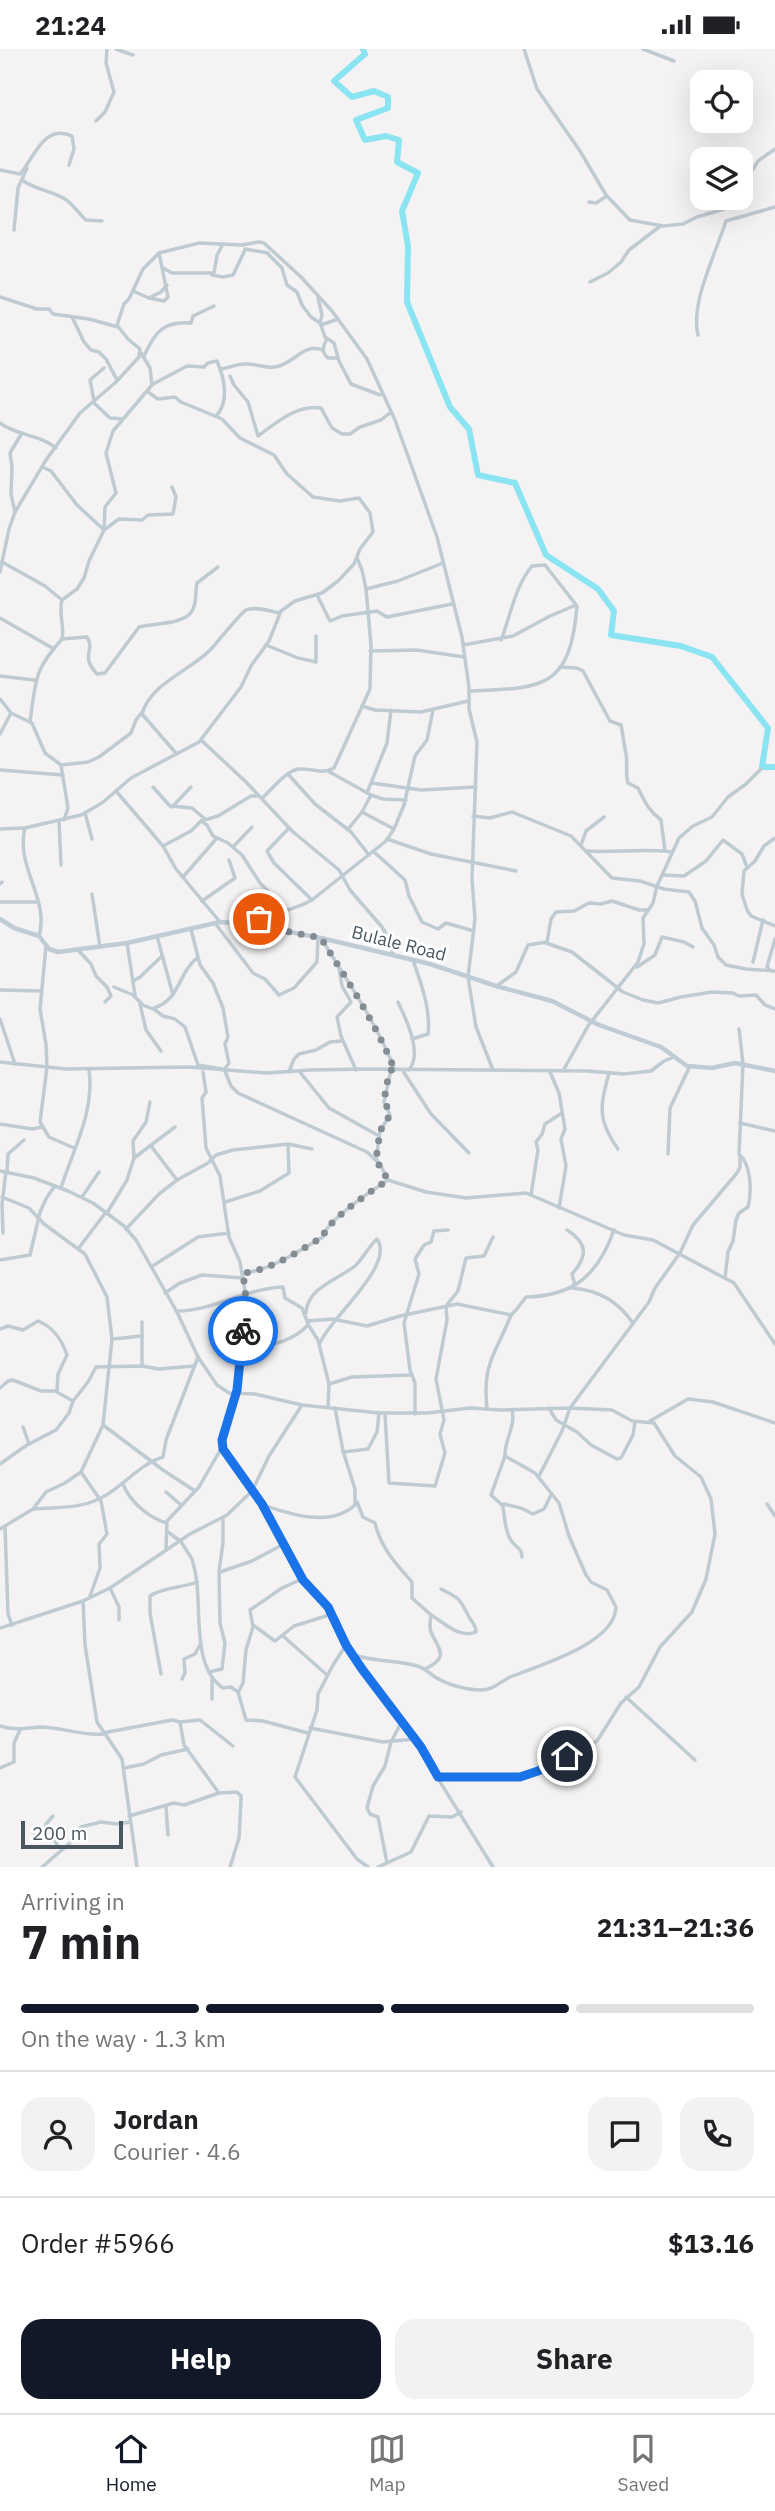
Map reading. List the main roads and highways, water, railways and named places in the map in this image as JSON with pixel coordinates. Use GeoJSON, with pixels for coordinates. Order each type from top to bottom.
{"type":"FeatureCollection","features":[{"type":"Feature","properties":{"kind":"waterway"},"geometry":{"type":"LineString","coordinates":[[363,49],[365,54],[334,81],[352,97],[374,91],[388,97],[388,108],[356,120],[365,140],[386,136],[399,140],[397,162],[418,173],[402,211],[408,246],[407,302],[450,407],[469,429],[478,475],[515,483],[546,555],[598,589],[614,611],[611,635],[681,646],[712,657],[768,728],[762,767],[775,767]]}}]}
